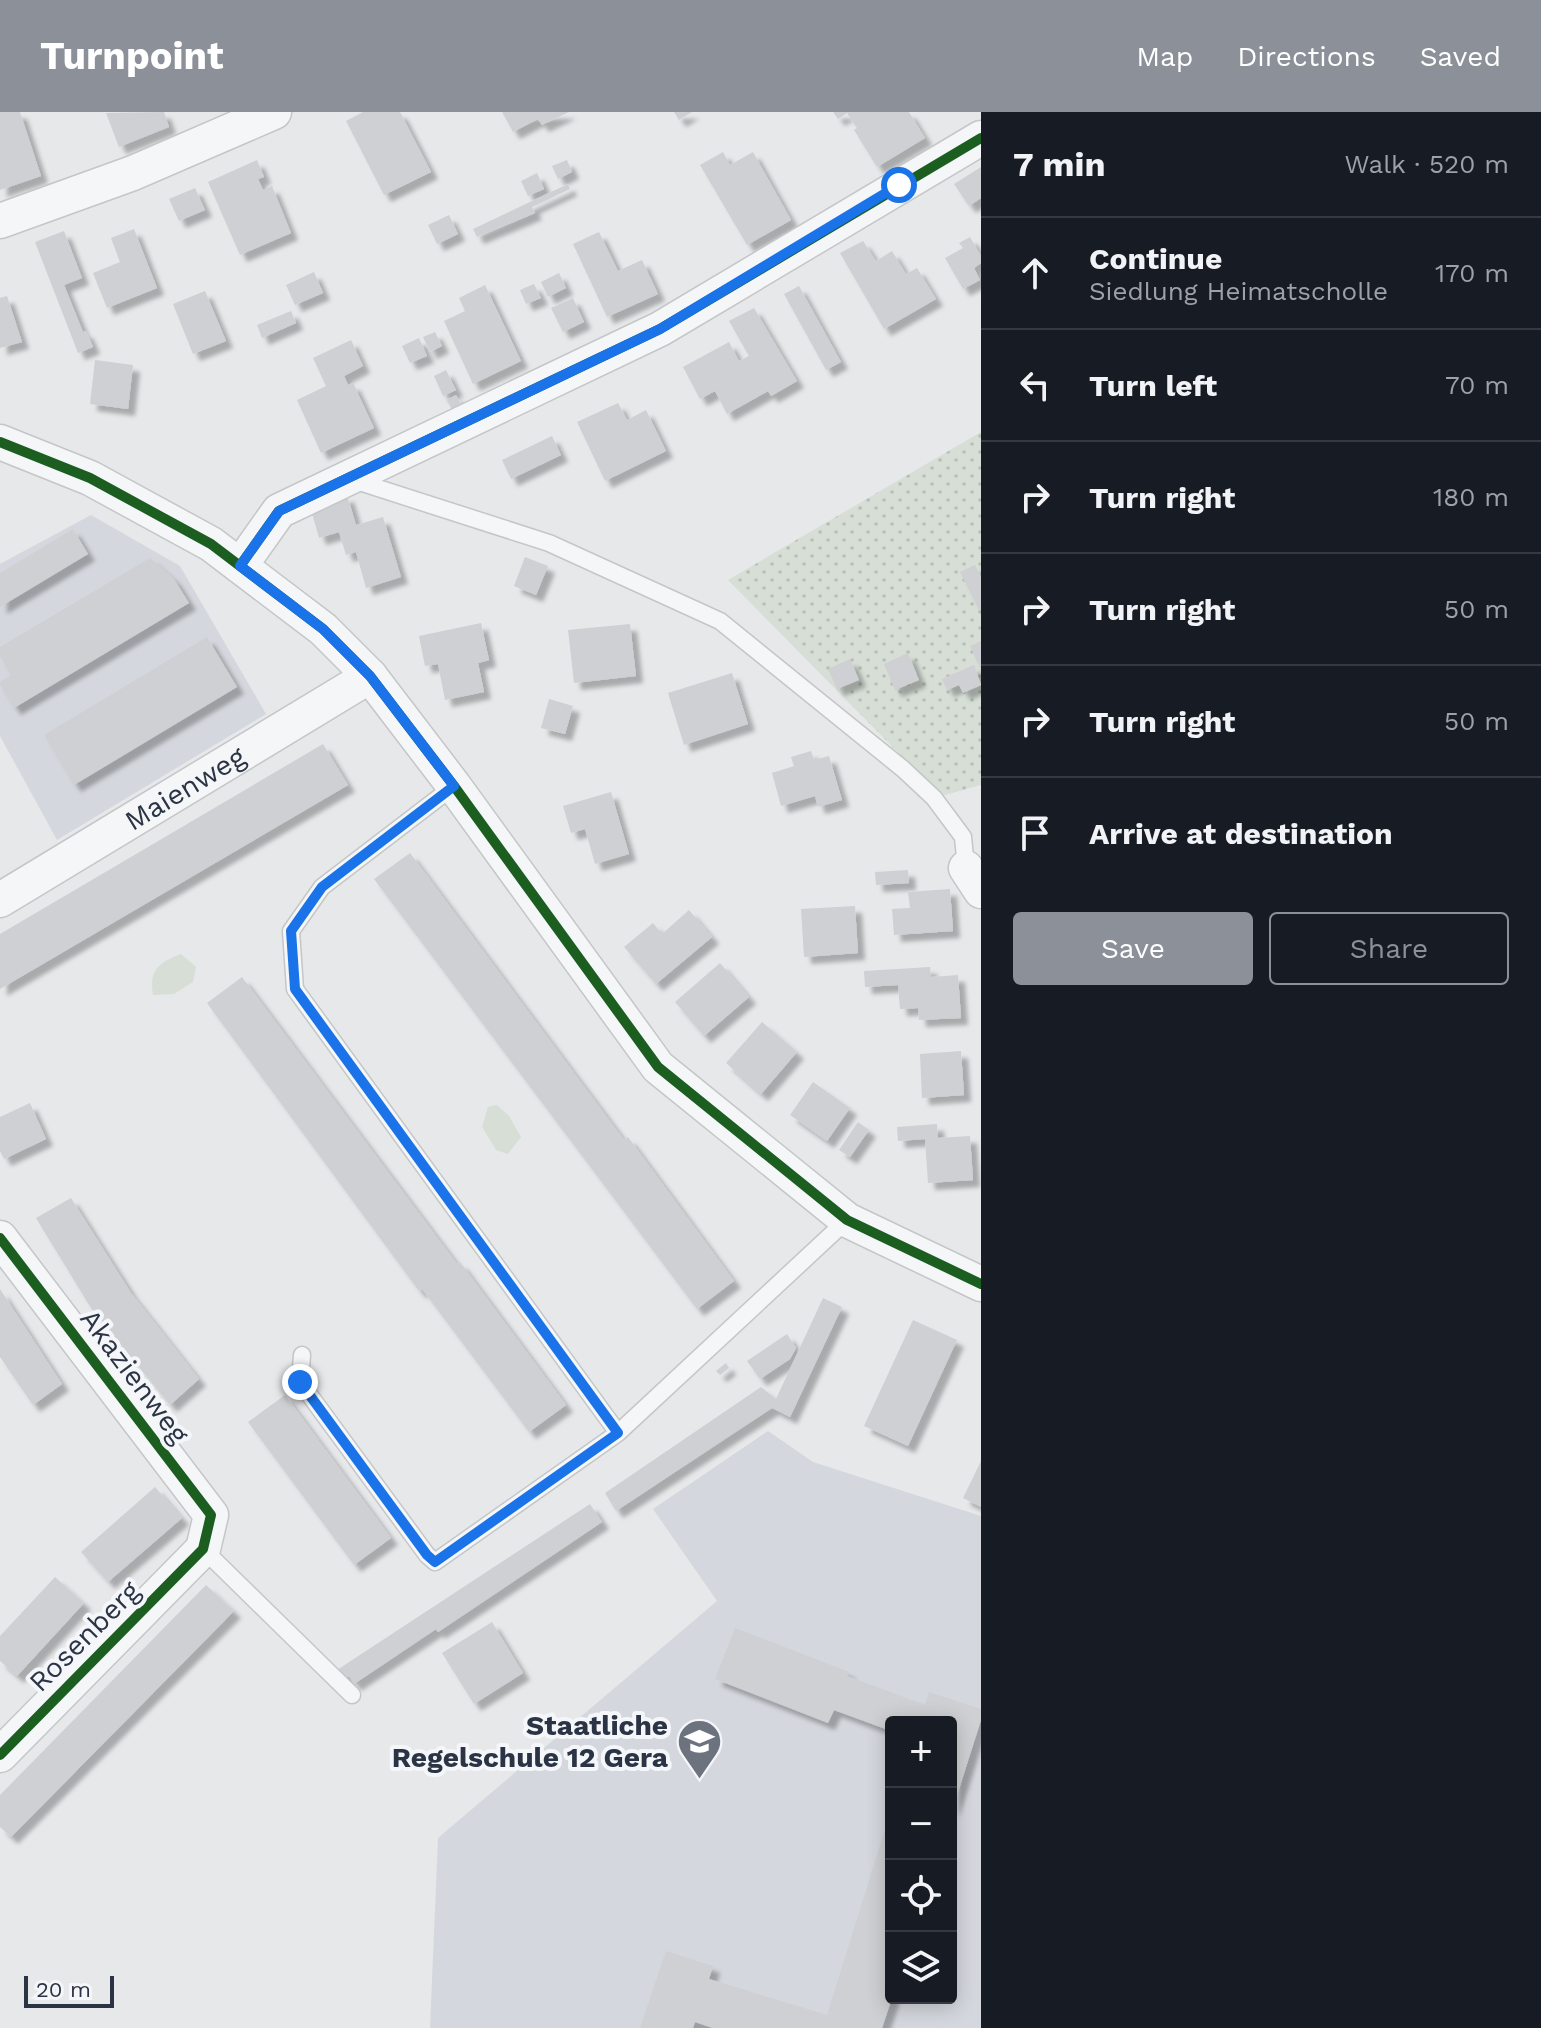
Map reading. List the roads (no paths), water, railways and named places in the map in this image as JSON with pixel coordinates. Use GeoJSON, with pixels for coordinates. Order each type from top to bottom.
{"type":"FeatureCollection","features":[{"type":"Feature","properties":{"kind":"street"},"geometry":{"type":"LineString","coordinates":[[0,221],[133,173],[274,112]]}},
{"type":"Feature","properties":{"kind":"street"},"geometry":{"type":"LineString","coordinates":[[976,112],[981,121]]}},
{"type":"Feature","properties":{"kind":"street"},"geometry":{"type":"LineString","coordinates":[[240,566],[279,511],[660,329],[981,138]]}},
{"type":"Feature","properties":{"kind":"street"},"geometry":{"type":"LineString","coordinates":[[0,442],[90,478],[211,544],[323,629],[370,676],[658,1067],[847,1220],[981,1284]]}},
{"type":"Feature","properties":{"kind":"street","name":"Maienweg"},"geometry":{"type":"LineString","coordinates":[[0,900],[370,676]]}},
{"type":"Feature","properties":{"kind":"street","name":"Akazienweg"},"geometry":{"type":"LineString","coordinates":[[0,1238],[211,1515],[203,1549]]}},
{"type":"Feature","properties":{"kind":"street","name":"Rosenberg"},"geometry":{"type":"LineString","coordinates":[[0,1755],[203,1549]]}},
{"type":"Feature","properties":{"kind":"lane"},"geometry":{"type":"LineString","coordinates":[[347,478],[549,543],[720,621],[903,769],[934,798],[963,837],[974,879]]}},
{"type":"Feature","properties":{"kind":"lane"},"geometry":{"type":"LineString","coordinates":[[454,786],[322,887],[291,931],[295,989],[618,1433]]}},
{"type":"Feature","properties":{"kind":"lane"},"geometry":{"type":"LineString","coordinates":[[302,1355],[300,1382],[435,1562],[618,1433],[847,1220]]}},
{"type":"Feature","properties":{"kind":"lane"},"geometry":{"type":"LineString","coordinates":[[203,1549],[352,1695]]}},
{"type":"Feature","properties":{"kind":"place","name":"Staatliche Regelschule 12 Gera"},"geometry":{"type":"Point","coordinates":[699,1780]}}]}
